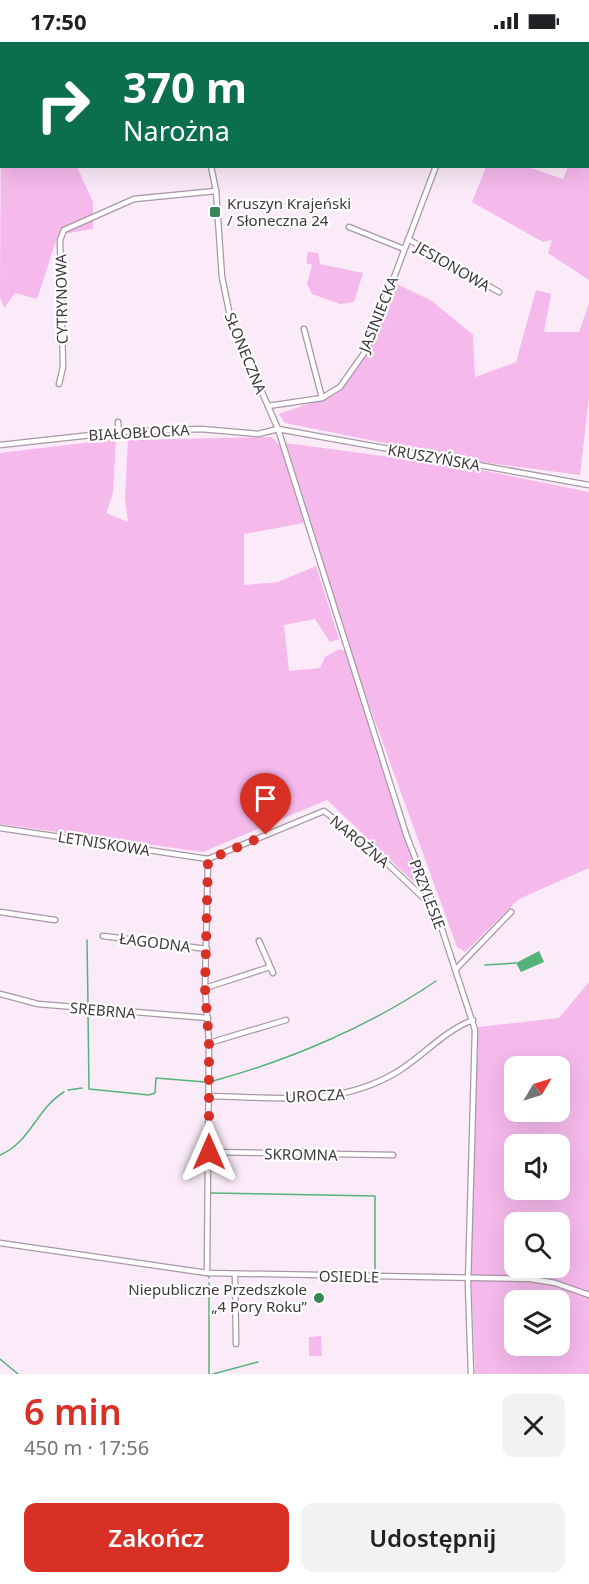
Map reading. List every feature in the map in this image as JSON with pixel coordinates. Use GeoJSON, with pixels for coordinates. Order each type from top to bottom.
{"type":"FeatureCollection","features":[{"type":"Feature","properties":{"kind":"street","name":"SŁONECZNA"},"geometry":{"type":"LineString","coordinates":[[211,168],[216,191],[222,278],[228,311],[278,429]]}},
{"type":"Feature","properties":{"kind":"street","name":"JASINIECKA"},"geometry":{"type":"LineString","coordinates":[[322,399],[340,387],[367,349],[435,168]]}},
{"type":"Feature","properties":{"kind":"street","name":"CYTRYNOWA"},"geometry":{"type":"LineString","coordinates":[[59,384],[63,368],[60,240],[64,230],[134,200],[216,191]]}},
{"type":"Feature","properties":{"kind":"street"},"geometry":{"type":"LineString","coordinates":[[350,227],[404,249]]}},
{"type":"Feature","properties":{"kind":"street","name":"JESIONOWA"},"geometry":{"type":"LineString","coordinates":[[408,239],[499,292]]}},
{"type":"Feature","properties":{"kind":"street"},"geometry":{"type":"LineString","coordinates":[[268,406],[322,399],[304,329]]}},
{"type":"Feature","properties":{"kind":"street"},"geometry":{"type":"LineString","coordinates":[[118,422],[119,432]]}},
{"type":"Feature","properties":{"kind":"street","name":"BIAŁOBŁOCKA"},"geometry":{"type":"LineString","coordinates":[[0,445],[119,432],[217,430],[253,435],[278,429]]}},
{"type":"Feature","properties":{"kind":"street","name":"KRUSZYŃSKA"},"geometry":{"type":"LineString","coordinates":[[278,429],[589,485]]}},
{"type":"Feature","properties":{"kind":"street","name":"PRZYLESIE"},"geometry":{"type":"LineString","coordinates":[[278,429],[407,837],[435,908],[475,1030],[468,1278],[471,1374]]}},
{"type":"Feature","properties":{"kind":"street","name":"NAROŻNA"},"geometry":{"type":"LineString","coordinates":[[208,860],[324,811],[370,847],[435,908]]}},
{"type":"Feature","properties":{"kind":"street","name":"LETNISKOWA"},"geometry":{"type":"LineString","coordinates":[[0,828],[208,860]]}},
{"type":"Feature","properties":{"kind":"street"},"geometry":{"type":"LineString","coordinates":[[207,1273],[209,1043],[205,988],[208,860]]}},
{"type":"Feature","properties":{"kind":"street"},"geometry":{"type":"LineString","coordinates":[[0,912],[55,920]]}},
{"type":"Feature","properties":{"kind":"street"},"geometry":{"type":"LineString","coordinates":[[456,969],[512,912]]}},
{"type":"Feature","properties":{"kind":"street","name":"ŁAGODNA"},"geometry":{"type":"LineString","coordinates":[[103,936],[207,949]]}},
{"type":"Feature","properties":{"kind":"street"},"geometry":{"type":"LineString","coordinates":[[259,941],[273,973]]}},
{"type":"Feature","properties":{"kind":"street"},"geometry":{"type":"LineString","coordinates":[[205,988],[270,967]]}},
{"type":"Feature","properties":{"kind":"street","name":"SREBRNA"},"geometry":{"type":"LineString","coordinates":[[0,994],[38,1004],[208,1018]]}},
{"type":"Feature","properties":{"kind":"street"},"geometry":{"type":"LineString","coordinates":[[209,1043],[286,1020]]}},
{"type":"Feature","properties":{"kind":"street","name":"UROCZA"},"geometry":{"type":"LineString","coordinates":[[209,1095],[318,1098],[367,1089],[413,1063],[463,1024],[472,1020]]}},
{"type":"Feature","properties":{"kind":"street","name":"SKROMNA"},"geometry":{"type":"LineString","coordinates":[[209,1152],[393,1155]]}},
{"type":"Feature","properties":{"kind":"street","name":"OSIEDLE"},"geometry":{"type":"LineString","coordinates":[[0,1243],[207,1273],[544,1281],[589,1295]]}},
{"type":"Feature","properties":{"kind":"street"},"geometry":{"type":"LineString","coordinates":[[235,1274],[236,1344]]}},
{"type":"Feature","properties":{"kind":"shaded area"},"geometry":{"type":"Polygon","coordinates":[[[1,168],[77,168],[93,202],[93,229],[58,235],[37,299],[15,293],[4,308],[0,297],[1,168]]]}},
{"type":"Feature","properties":{"kind":"shaded area"},"geometry":{"type":"Polygon","coordinates":[[[486,168],[531,168],[563,179],[568,168],[589,168],[589,280],[548,253],[552,240],[543,242],[472,202],[486,168]]]}},
{"type":"Feature","properties":{"kind":"shaded area"},"geometry":{"type":"Polygon","coordinates":[[[308,252],[318,253],[320,264],[363,273],[354,302],[340,304],[312,294],[307,284],[312,265],[306,263],[308,252]]]}},
{"type":"Feature","properties":{"kind":"shaded area"},"geometry":{"type":"Polygon","coordinates":[[[395,283],[432,301],[473,335],[475,377],[516,362],[536,290],[551,294],[544,332],[579,332],[589,303],[589,397],[580,475],[465,460],[285,423],[279,414],[336,394],[369,349],[395,283]]]}},
{"type":"Feature","properties":{"kind":"shaded area"},"geometry":{"type":"Polygon","coordinates":[[[272,437],[281,447],[304,523],[244,534],[244,585],[278,582],[316,566],[339,639],[330,642],[315,619],[284,625],[289,671],[320,668],[325,657],[339,649],[345,651],[355,677],[359,676],[286,443],[465,467],[465,460],[467,467],[589,492],[589,868],[519,899],[465,952],[457,947],[359,677],[355,679],[420,882],[417,885],[327,800],[203,852],[0,824],[0,453],[116,439],[113,493],[106,513],[128,522],[125,497],[128,440],[272,437]]]}},
{"type":"Feature","properties":{"kind":"shaded area"},"geometry":{"type":"Polygon","coordinates":[[[539,951],[544,962],[521,972],[516,963],[539,951]]]}},
{"type":"Feature","properties":{"kind":"shaded area"},"geometry":{"type":"Polygon","coordinates":[[[589,982],[589,1374],[475,1374],[471,1273],[478,1027],[559,1018],[589,982]]]}},
{"type":"Feature","properties":{"kind":"shaded area"},"geometry":{"type":"Polygon","coordinates":[[[321,1336],[322,1356],[309,1356],[309,1337],[321,1336]]]}},
{"type":"Feature","properties":{"kind":"waterway"},"geometry":{"type":"LineString","coordinates":[[87,940],[88,1006]]}},
{"type":"Feature","properties":{"kind":"waterway"},"geometry":{"type":"LineString","coordinates":[[485,965],[516,963]]}},
{"type":"Feature","properties":{"kind":"waterway"},"geometry":{"type":"LineString","coordinates":[[213,1081],[271,1063],[329,1040],[384,1013],[436,981]]}},
{"type":"Feature","properties":{"kind":"waterway"},"geometry":{"type":"LineString","coordinates":[[88,1012],[89,1089],[149,1095],[155,1093],[156,1078],[205,1082]]}},
{"type":"Feature","properties":{"kind":"waterway"},"geometry":{"type":"LineString","coordinates":[[68,1090],[82,1088]]}},
{"type":"Feature","properties":{"kind":"waterway"},"geometry":{"type":"LineString","coordinates":[[0,1155],[19,1142],[47,1107],[64,1092]]}},
{"type":"Feature","properties":{"kind":"waterway"},"geometry":{"type":"LineString","coordinates":[[210,1193],[375,1196],[375,1269]]}},
{"type":"Feature","properties":{"kind":"waterway"},"geometry":{"type":"LineString","coordinates":[[209,1283],[209,1374]]}},
{"type":"Feature","properties":{"kind":"waterway"},"geometry":{"type":"LineString","coordinates":[[0,1359],[18,1374]]}},
{"type":"Feature","properties":{"kind":"waterway"},"geometry":{"type":"LineString","coordinates":[[213,1374],[258,1362]]}},
{"type":"Feature","properties":{"kind":"place","name":"Kruszyn Krajeński / Słoneczna 24"},"geometry":{"type":"Point","coordinates":[215,212]}},
{"type":"Feature","properties":{"kind":"place","name":"Niepubliczne Przedszkole „4 Pory Roku”"},"geometry":{"type":"Point","coordinates":[319,1298]}},
{"type":"Feature","properties":{"kind":"route"},"geometry":{"type":"LineString","coordinates":[[209,1152],[209,1043],[205,988],[208,860],[266,835]]}}]}
